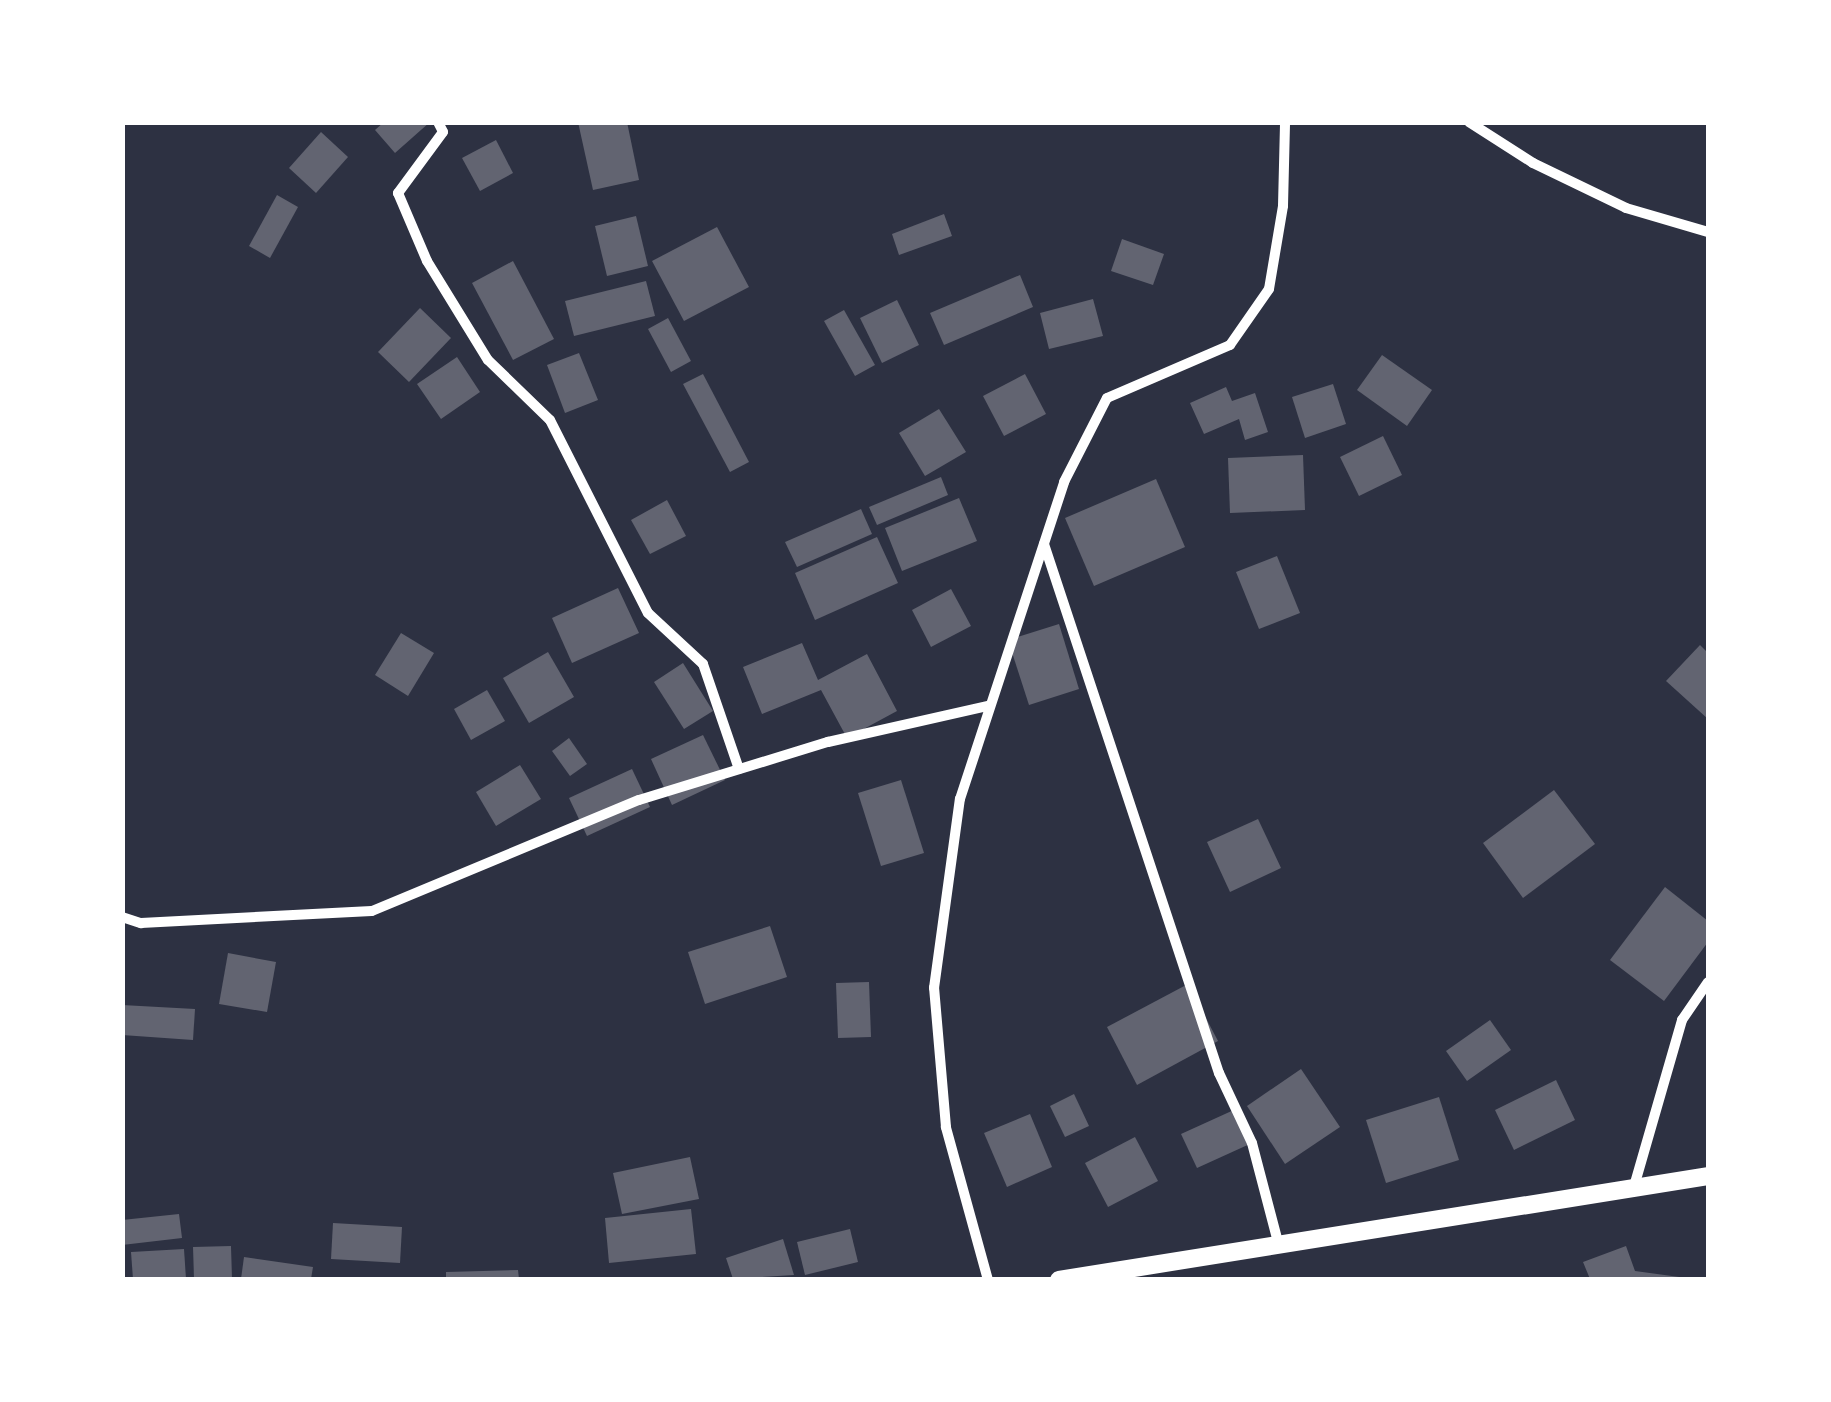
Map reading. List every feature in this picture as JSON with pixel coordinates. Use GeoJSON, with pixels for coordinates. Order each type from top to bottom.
{"type":"FeatureCollection","features":[{"type":"Feature","properties":{"kind":"street"},"geometry":{"type":"LineString","coordinates":[[438,122],[443,132],[398,194],[427,262],[488,360],[550,420],[648,613],[703,664],[740,769]]}},
{"type":"Feature","properties":{"kind":"street"},"geometry":{"type":"LineString","coordinates":[[988,1280],[946,1126],[934,988],[960,799],[1064,482],[1107,398],[1230,345],[1269,289],[1283,206],[1285,122]]}},
{"type":"Feature","properties":{"kind":"street"},"geometry":{"type":"LineString","coordinates":[[1469,122],[1533,163],[1626,208],[1708,232]]}},
{"type":"Feature","properties":{"kind":"street"},"geometry":{"type":"LineString","coordinates":[[1044,543],[1219,1073],[1252,1142],[1279,1246]]}},
{"type":"Feature","properties":{"kind":"street"},"geometry":{"type":"LineString","coordinates":[[122,917],[141,923],[372,911],[639,800],[740,769],[988,706]]}},
{"type":"Feature","properties":{"kind":"street"},"geometry":{"type":"LineString","coordinates":[[1633,1191],[1682,1020],[1708,982]]}},
{"type":"Feature","properties":{"kind":"street"},"geometry":{"type":"LineString","coordinates":[[1059,1280],[1708,1176]]}},
{"type":"Feature","properties":{"kind":"building"},"geometry":{"type":"Polygon","coordinates":[[[384,122],[430,122],[395,153],[375,130],[384,122]]]}},
{"type":"Feature","properties":{"kind":"building"},"geometry":{"type":"Polygon","coordinates":[[[578,122],[627,122],[639,180],[593,190],[578,122]]]}},
{"type":"Feature","properties":{"kind":"building"},"geometry":{"type":"Polygon","coordinates":[[[321,132],[348,157],[316,193],[289,168],[321,132]]]}},
{"type":"Feature","properties":{"kind":"building"},"geometry":{"type":"Polygon","coordinates":[[[496,140],[513,173],[480,191],[462,158],[496,140]]]}},
{"type":"Feature","properties":{"kind":"building"},"geometry":{"type":"Polygon","coordinates":[[[277,195],[298,207],[270,258],[249,246],[277,195]]]}},
{"type":"Feature","properties":{"kind":"building"},"geometry":{"type":"Polygon","coordinates":[[[944,214],[952,236],[899,255],[892,234],[944,214]]]}},
{"type":"Feature","properties":{"kind":"building"},"geometry":{"type":"Polygon","coordinates":[[[636,216],[648,266],[607,276],[595,226],[636,216]]]}},
{"type":"Feature","properties":{"kind":"building"},"geometry":{"type":"Polygon","coordinates":[[[717,227],[749,287],[684,321],[652,261],[717,227]]]}},
{"type":"Feature","properties":{"kind":"building"},"geometry":{"type":"Polygon","coordinates":[[[1122,239],[1164,254],[1153,285],[1111,271],[1122,239]]]}},
{"type":"Feature","properties":{"kind":"building"},"geometry":{"type":"Polygon","coordinates":[[[513,261],[554,339],[513,360],[472,283],[513,261]]]}},
{"type":"Feature","properties":{"kind":"building"},"geometry":{"type":"Polygon","coordinates":[[[1020,275],[1033,307],[944,345],[930,313],[1020,275]]]}},
{"type":"Feature","properties":{"kind":"building"},"geometry":{"type":"Polygon","coordinates":[[[646,281],[655,316],[574,336],[565,301],[646,281]]]}},
{"type":"Feature","properties":{"kind":"building"},"geometry":{"type":"Polygon","coordinates":[[[1093,299],[1103,336],[1049,349],[1040,313],[1093,299]]]}},
{"type":"Feature","properties":{"kind":"building"},"geometry":{"type":"Polygon","coordinates":[[[897,300],[919,345],[882,363],[860,318],[897,300]]]}},
{"type":"Feature","properties":{"kind":"building"},"geometry":{"type":"Polygon","coordinates":[[[420,308],[451,338],[409,382],[378,352],[420,308]]]}},
{"type":"Feature","properties":{"kind":"building"},"geometry":{"type":"Polygon","coordinates":[[[844,310],[875,365],[855,376],[824,321],[844,310]]]}},
{"type":"Feature","properties":{"kind":"building"},"geometry":{"type":"Polygon","coordinates":[[[668,318],[691,361],[671,372],[648,329],[668,318]]]}},
{"type":"Feature","properties":{"kind":"building"},"geometry":{"type":"Polygon","coordinates":[[[579,353],[598,400],[565,413],[547,365],[579,353]]]}},
{"type":"Feature","properties":{"kind":"building"},"geometry":{"type":"Polygon","coordinates":[[[1382,355],[1432,390],[1407,426],[1357,390],[1382,355]]]}},
{"type":"Feature","properties":{"kind":"building"},"geometry":{"type":"Polygon","coordinates":[[[457,357],[480,392],[441,419],[417,384],[457,357]]]}},
{"type":"Feature","properties":{"kind":"building"},"geometry":{"type":"Polygon","coordinates":[[[703,374],[749,462],[730,472],[683,384],[703,374]]]}},
{"type":"Feature","properties":{"kind":"building"},"geometry":{"type":"Polygon","coordinates":[[[1025,374],[1046,414],[1004,436],[983,396],[1025,374]]]}},
{"type":"Feature","properties":{"kind":"building"},"geometry":{"type":"Polygon","coordinates":[[[1333,384],[1346,424],[1305,438],[1292,397],[1333,384]]]}},
{"type":"Feature","properties":{"kind":"building"},"geometry":{"type":"Polygon","coordinates":[[[1226,387],[1232,401],[1255,393],[1268,432],[1245,440],[1239,419],[1204,434],[1190,403],[1226,387]]]}},
{"type":"Feature","properties":{"kind":"building"},"geometry":{"type":"Polygon","coordinates":[[[939,409],[966,452],[925,476],[899,433],[939,409]]]}},
{"type":"Feature","properties":{"kind":"building"},"geometry":{"type":"Polygon","coordinates":[[[1383,436],[1402,475],[1359,496],[1340,457],[1383,436]]]}},
{"type":"Feature","properties":{"kind":"building"},"geometry":{"type":"Polygon","coordinates":[[[1303,455],[1305,510],[1230,513],[1228,458],[1303,455]]]}},
{"type":"Feature","properties":{"kind":"building"},"geometry":{"type":"Polygon","coordinates":[[[941,477],[948,495],[877,525],[869,507],[941,477]]]}},
{"type":"Feature","properties":{"kind":"building"},"geometry":{"type":"Polygon","coordinates":[[[1156,479],[1185,547],[1094,586],[1065,518],[1156,479]]]}},
{"type":"Feature","properties":{"kind":"building"},"geometry":{"type":"Polygon","coordinates":[[[959,498],[977,541],[902,571],[885,528],[959,498]]]}},
{"type":"Feature","properties":{"kind":"building"},"geometry":{"type":"Polygon","coordinates":[[[667,500],[686,536],[650,554],[631,520],[667,500]]]}},
{"type":"Feature","properties":{"kind":"building"},"geometry":{"type":"Polygon","coordinates":[[[861,509],[872,534],[797,567],[785,542],[861,509]]]}},
{"type":"Feature","properties":{"kind":"building"},"geometry":{"type":"Polygon","coordinates":[[[877,537],[898,583],[815,620],[795,573],[877,537]]]}},
{"type":"Feature","properties":{"kind":"building"},"geometry":{"type":"Polygon","coordinates":[[[1277,556],[1300,613],[1259,629],[1236,572],[1277,556]]]}},
{"type":"Feature","properties":{"kind":"building"},"geometry":{"type":"Polygon","coordinates":[[[618,588],[639,633],[572,663],[552,618],[618,588]]]}},
{"type":"Feature","properties":{"kind":"building"},"geometry":{"type":"Polygon","coordinates":[[[951,589],[971,626],[931,647],[912,610],[951,589]]]}},
{"type":"Feature","properties":{"kind":"building"},"geometry":{"type":"Polygon","coordinates":[[[1059,624],[1079,689],[1029,705],[1008,640],[1059,624]]]}},
{"type":"Feature","properties":{"kind":"building"},"geometry":{"type":"Polygon","coordinates":[[[401,633],[434,653],[408,696],[375,675],[401,633]]]}},
{"type":"Feature","properties":{"kind":"building"},"geometry":{"type":"Polygon","coordinates":[[[802,643],[818,680],[867,654],[897,711],[847,738],[821,690],[762,714],[743,667],[802,643]]]}},
{"type":"Feature","properties":{"kind":"building"},"geometry":{"type":"Polygon","coordinates":[[[1700,645],[1708,653],[1708,719],[1666,681],[1700,645]]]}},
{"type":"Feature","properties":{"kind":"building"},"geometry":{"type":"Polygon","coordinates":[[[548,652],[574,697],[529,723],[503,678],[548,652]]]}},
{"type":"Feature","properties":{"kind":"building"},"geometry":{"type":"Polygon","coordinates":[[[683,663],[713,711],[684,729],[654,682],[683,663]]]}},
{"type":"Feature","properties":{"kind":"building"},"geometry":{"type":"Polygon","coordinates":[[[487,690],[505,721],[471,740],[454,709],[487,690]]]}},
{"type":"Feature","properties":{"kind":"building"},"geometry":{"type":"Polygon","coordinates":[[[703,735],[725,780],[672,805],[651,759],[703,735]]]}},
{"type":"Feature","properties":{"kind":"building"},"geometry":{"type":"Polygon","coordinates":[[[569,738],[587,764],[570,776],[552,751],[569,738]]]}},
{"type":"Feature","properties":{"kind":"building"},"geometry":{"type":"Polygon","coordinates":[[[520,765],[541,799],[496,826],[476,792],[520,765]]]}},
{"type":"Feature","properties":{"kind":"building"},"geometry":{"type":"Polygon","coordinates":[[[632,769],[650,807],[587,836],[569,798],[632,769]]]}},
{"type":"Feature","properties":{"kind":"building"},"geometry":{"type":"Polygon","coordinates":[[[901,780],[924,853],[881,866],[858,793],[901,780]]]}},
{"type":"Feature","properties":{"kind":"building"},"geometry":{"type":"Polygon","coordinates":[[[1554,790],[1595,844],[1523,898],[1483,843],[1554,790]]]}},
{"type":"Feature","properties":{"kind":"building"},"geometry":{"type":"Polygon","coordinates":[[[1258,819],[1281,868],[1230,892],[1207,842],[1258,819]]]}},
{"type":"Feature","properties":{"kind":"building"},"geometry":{"type":"Polygon","coordinates":[[[1665,887],[1708,921],[1708,942],[1664,1001],[1610,960],[1665,887]]]}},
{"type":"Feature","properties":{"kind":"building"},"geometry":{"type":"Polygon","coordinates":[[[770,926],[787,977],[705,1004],[688,952],[770,926]]]}},
{"type":"Feature","properties":{"kind":"building"},"geometry":{"type":"Polygon","coordinates":[[[228,953],[276,962],[267,1012],[219,1004],[228,953]]]}},
{"type":"Feature","properties":{"kind":"building"},"geometry":{"type":"Polygon","coordinates":[[[869,982],[871,1037],[838,1038],[836,983],[869,982]]]}},
{"type":"Feature","properties":{"kind":"building"},"geometry":{"type":"Polygon","coordinates":[[[1188,984],[1218,1041],[1137,1085],[1107,1027],[1188,984]]]}},
{"type":"Feature","properties":{"kind":"building"},"geometry":{"type":"Polygon","coordinates":[[[122,1005],[195,1009],[193,1040],[122,1035],[122,1005]]]}},
{"type":"Feature","properties":{"kind":"building"},"geometry":{"type":"Polygon","coordinates":[[[1490,1020],[1511,1050],[1467,1081],[1446,1051],[1490,1020]]]}},
{"type":"Feature","properties":{"kind":"building"},"geometry":{"type":"Polygon","coordinates":[[[1301,1069],[1340,1127],[1285,1164],[1247,1106],[1301,1069]]]}},
{"type":"Feature","properties":{"kind":"building"},"geometry":{"type":"Polygon","coordinates":[[[1556,1080],[1575,1120],[1514,1150],[1495,1110],[1556,1080]]]}},
{"type":"Feature","properties":{"kind":"building"},"geometry":{"type":"Polygon","coordinates":[[[1074,1094],[1089,1126],[1065,1137],[1050,1106],[1074,1094]]]}},
{"type":"Feature","properties":{"kind":"building"},"geometry":{"type":"Polygon","coordinates":[[[1439,1097],[1459,1160],[1386,1183],[1366,1120],[1439,1097]]]}},
{"type":"Feature","properties":{"kind":"building"},"geometry":{"type":"Polygon","coordinates":[[[1236,1109],[1252,1143],[1197,1168],[1181,1134],[1236,1109]]]}},
{"type":"Feature","properties":{"kind":"building"},"geometry":{"type":"Polygon","coordinates":[[[1030,1114],[1052,1167],[1007,1187],[984,1133],[1030,1114]]]}},
{"type":"Feature","properties":{"kind":"building"},"geometry":{"type":"Polygon","coordinates":[[[1135,1137],[1158,1181],[1108,1207],[1085,1163],[1135,1137]]]}},
{"type":"Feature","properties":{"kind":"building"},"geometry":{"type":"Polygon","coordinates":[[[690,1157],[699,1199],[622,1214],[613,1173],[690,1157]]]}},
{"type":"Feature","properties":{"kind":"building"},"geometry":{"type":"Polygon","coordinates":[[[691,1209],[696,1254],[609,1263],[605,1218],[691,1209]]]}},
{"type":"Feature","properties":{"kind":"building"},"geometry":{"type":"Polygon","coordinates":[[[179,1214],[182,1238],[122,1245],[122,1220],[179,1214]]]}},
{"type":"Feature","properties":{"kind":"building"},"geometry":{"type":"Polygon","coordinates":[[[333,1223],[402,1227],[400,1263],[331,1259],[333,1223]]]}},
{"type":"Feature","properties":{"kind":"building"},"geometry":{"type":"Polygon","coordinates":[[[850,1229],[858,1262],[805,1275],[797,1242],[850,1229]]]}},
{"type":"Feature","properties":{"kind":"building"},"geometry":{"type":"Polygon","coordinates":[[[783,1239],[794,1275],[733,1279],[726,1258],[783,1239]]]}},
{"type":"Feature","properties":{"kind":"building"},"geometry":{"type":"Polygon","coordinates":[[[231,1246],[232,1279],[194,1279],[193,1247],[231,1246]]]}},
{"type":"Feature","properties":{"kind":"building"},"geometry":{"type":"Polygon","coordinates":[[[1626,1246],[1635,1271],[1694,1279],[1590,1279],[1583,1262],[1626,1246]]]}},
{"type":"Feature","properties":{"kind":"building"},"geometry":{"type":"Polygon","coordinates":[[[184,1249],[186,1279],[133,1279],[131,1252],[184,1249]]]}},
{"type":"Feature","properties":{"kind":"building"},"geometry":{"type":"Polygon","coordinates":[[[244,1257],[313,1267],[311,1279],[241,1279],[244,1257]]]}},
{"type":"Feature","properties":{"kind":"building"},"geometry":{"type":"Polygon","coordinates":[[[518,1270],[519,1279],[446,1279],[446,1272],[518,1270]]]}}]}
